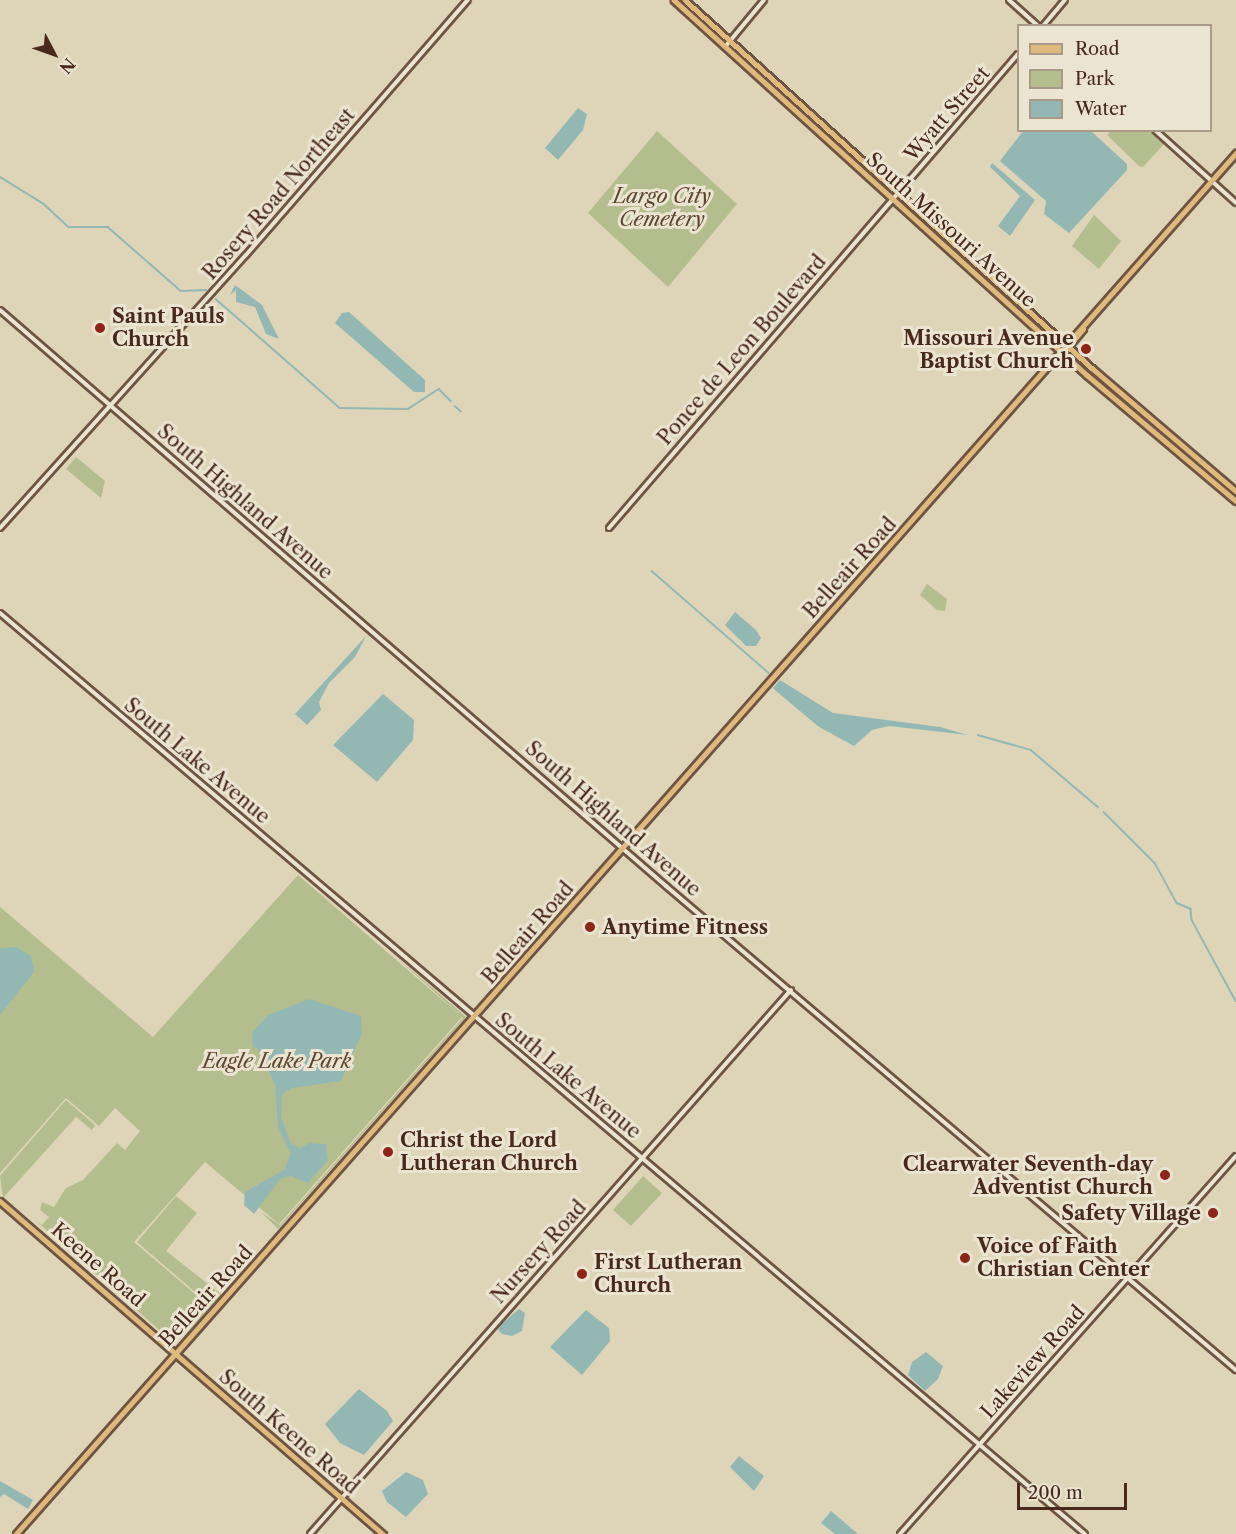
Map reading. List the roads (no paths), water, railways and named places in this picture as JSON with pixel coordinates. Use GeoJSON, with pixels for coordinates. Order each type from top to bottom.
{"type":"FeatureCollection","features":[{"type":"Feature","properties":{"kind":"main road","name":"South Missouri Avenue"},"geometry":{"type":"LineString","coordinates":[[674,0],[1062,351],[1236,501]]}},
{"type":"Feature","properties":{"kind":"main road","name":"South Missouri Avenue"},"geometry":{"type":"LineString","coordinates":[[685,0],[1067,345],[1236,491]]}},
{"type":"Feature","properties":{"kind":"main road","name":"Belleair Road"},"geometry":{"type":"LineString","coordinates":[[16,1534],[1236,153]]}},
{"type":"Feature","properties":{"kind":"main road","name":"Keene Road"},"geometry":{"type":"LineString","coordinates":[[0,1201],[176,1352]]}},
{"type":"Feature","properties":{"kind":"main road","name":"South Keene Road"},"geometry":{"type":"LineString","coordinates":[[176,1352],[383,1534]]}},
{"type":"Feature","properties":{"kind":"street","name":"Rosery Road Northeast"},"geometry":{"type":"LineString","coordinates":[[0,528],[468,0]]}},
{"type":"Feature","properties":{"kind":"street"},"geometry":{"type":"LineString","coordinates":[[725,47],[764,0]]}},
{"type":"Feature","properties":{"kind":"street"},"geometry":{"type":"LineString","coordinates":[[1010,0],[1036,24]]}},
{"type":"Feature","properties":{"kind":"street"},"geometry":{"type":"LineString","coordinates":[[1045,24],[1065,0]]}},
{"type":"Feature","properties":{"kind":"street","name":"Wyatt Street"},"geometry":{"type":"LineString","coordinates":[[899,193],[1017,55]]}},
{"type":"Feature","properties":{"kind":"street"},"geometry":{"type":"LineString","coordinates":[[1157,132],[1236,203]]}},
{"type":"Feature","properties":{"kind":"street","name":"Ponce de Leon Boulevard"},"geometry":{"type":"LineString","coordinates":[[609,528],[899,193]]}},
{"type":"Feature","properties":{"kind":"street","name":"South Highland Avenue"},"geometry":{"type":"LineString","coordinates":[[0,310],[623,848],[1130,1277],[1236,1370]]}},
{"type":"Feature","properties":{"kind":"street","name":"South Lake Avenue"},"geometry":{"type":"LineString","coordinates":[[0,613],[1085,1534]]}},
{"type":"Feature","properties":{"kind":"street","name":"Nursery Road"},"geometry":{"type":"LineString","coordinates":[[310,1534],[791,990]]}},
{"type":"Feature","properties":{"kind":"street","name":"Lakeview Road"},"geometry":{"type":"LineString","coordinates":[[900,1534],[1236,1156]]}},
{"type":"Feature","properties":{"kind":"water"},"geometry":{"type":"Polygon","coordinates":[[[578,108],[587,114],[583,130],[558,160],[545,148],[578,108]]]}},
{"type":"Feature","properties":{"kind":"water"},"geometry":{"type":"Polygon","coordinates":[[[1022,132],[1092,132],[1127,164],[1127,170],[1069,233],[1044,214],[1046,201],[1000,161],[1022,132]]]}},
{"type":"Feature","properties":{"kind":"water"},"geometry":{"type":"Polygon","coordinates":[[[992,163],[1035,200],[1010,236],[998,226],[1020,196],[990,167],[992,163]]]}},
{"type":"Feature","properties":{"kind":"water"},"geometry":{"type":"Polygon","coordinates":[[[235,285],[262,305],[279,339],[266,334],[255,307],[236,302],[236,290],[230,295],[235,285]]]}},
{"type":"Feature","properties":{"kind":"water"},"geometry":{"type":"Polygon","coordinates":[[[349,312],[425,380],[425,392],[414,392],[335,323],[342,313],[349,312]]]}},
{"type":"Feature","properties":{"kind":"water"},"geometry":{"type":"Polygon","coordinates":[[[735,612],[756,630],[761,638],[756,646],[746,646],[725,625],[735,612]]]}},
{"type":"Feature","properties":{"kind":"water"},"geometry":{"type":"Polygon","coordinates":[[[366,636],[355,657],[329,683],[319,702],[321,710],[307,725],[295,714],[366,636]]]}},
{"type":"Feature","properties":{"kind":"water"},"geometry":{"type":"Polygon","coordinates":[[[780,680],[833,713],[940,727],[968,735],[889,726],[872,730],[854,746],[819,727],[776,691],[773,688],[780,680]]]}},
{"type":"Feature","properties":{"kind":"water"},"geometry":{"type":"Polygon","coordinates":[[[383,694],[414,720],[413,740],[377,782],[333,745],[383,694]]]}},
{"type":"Feature","properties":{"kind":"water"},"geometry":{"type":"Polygon","coordinates":[[[17,947],[31,956],[34,972],[0,1015],[0,948],[17,947]]]}},
{"type":"Feature","properties":{"kind":"water"},"geometry":{"type":"Polygon","coordinates":[[[309,999],[361,1016],[362,1033],[341,1081],[292,1088],[282,1094],[281,1117],[291,1144],[300,1148],[309,1143],[326,1144],[328,1160],[308,1183],[291,1176],[280,1179],[254,1214],[244,1205],[245,1192],[284,1170],[291,1154],[278,1127],[275,1084],[258,1049],[253,1047],[252,1033],[268,1015],[309,999]]]}},
{"type":"Feature","properties":{"kind":"water"},"geometry":{"type":"Polygon","coordinates":[[[519,1309],[525,1313],[522,1331],[512,1336],[502,1334],[498,1330],[501,1324],[519,1309]]]}},
{"type":"Feature","properties":{"kind":"water"},"geometry":{"type":"Polygon","coordinates":[[[586,1310],[609,1328],[610,1341],[582,1375],[550,1347],[586,1310]]]}},
{"type":"Feature","properties":{"kind":"water"},"geometry":{"type":"Polygon","coordinates":[[[926,1352],[943,1366],[938,1379],[925,1391],[908,1375],[912,1362],[926,1352]]]}},
{"type":"Feature","properties":{"kind":"water"},"geometry":{"type":"Polygon","coordinates":[[[359,1389],[387,1411],[393,1421],[364,1455],[340,1443],[325,1424],[359,1389]]]}},
{"type":"Feature","properties":{"kind":"water"},"geometry":{"type":"Polygon","coordinates":[[[739,1456],[764,1476],[754,1491],[730,1467],[739,1456]]]}},
{"type":"Feature","properties":{"kind":"water"},"geometry":{"type":"Polygon","coordinates":[[[406,1472],[423,1480],[428,1494],[406,1517],[387,1502],[382,1491],[406,1472]]]}},
{"type":"Feature","properties":{"kind":"water"},"geometry":{"type":"Polygon","coordinates":[[[0,1481],[33,1500],[28,1509],[4,1494],[0,1497],[0,1481]]]}},
{"type":"Feature","properties":{"kind":"water"},"geometry":{"type":"Polygon","coordinates":[[[831,1511],[858,1534],[835,1534],[821,1523],[831,1511]]]}},
{"type":"Feature","properties":{"kind":"waterway"},"geometry":{"type":"LineString","coordinates":[[0,177],[44,204],[69,227],[108,227],[181,291],[206,290]]}},
{"type":"Feature","properties":{"kind":"waterway"},"geometry":{"type":"LineString","coordinates":[[216,299],[340,408],[408,409],[439,389],[451,401]]}},
{"type":"Feature","properties":{"kind":"waterway"},"geometry":{"type":"LineString","coordinates":[[455,406],[461,411]]}},
{"type":"Feature","properties":{"kind":"waterway"},"geometry":{"type":"LineString","coordinates":[[652,571],[769,673]]}},
{"type":"Feature","properties":{"kind":"waterway"},"geometry":{"type":"LineString","coordinates":[[978,735],[1031,750],[1098,807]]}},
{"type":"Feature","properties":{"kind":"waterway"},"geometry":{"type":"LineString","coordinates":[[1104,812],[1155,863],[1177,903],[1191,909],[1192,920],[1236,1001]]}},
{"type":"Feature","properties":{"kind":"place","name":"Saint Pauls Church"},"geometry":{"type":"Point","coordinates":[100,328]}},
{"type":"Feature","properties":{"kind":"place","name":"Missouri Avenue Baptist Church"},"geometry":{"type":"Point","coordinates":[1086,349]}},
{"type":"Feature","properties":{"kind":"place","name":"Anytime Fitness"},"geometry":{"type":"Point","coordinates":[590,927]}},
{"type":"Feature","properties":{"kind":"place","name":"Christ the Lord Lutheran Church"},"geometry":{"type":"Point","coordinates":[388,1152]}},
{"type":"Feature","properties":{"kind":"place","name":"Clearwater Seventh-day Adventist Church"},"geometry":{"type":"Point","coordinates":[1165,1175]}},
{"type":"Feature","properties":{"kind":"place","name":"Safety Village"},"geometry":{"type":"Point","coordinates":[1213,1213]}},
{"type":"Feature","properties":{"kind":"place","name":"Voice of Faith Christian Center"},"geometry":{"type":"Point","coordinates":[965,1258]}},
{"type":"Feature","properties":{"kind":"place","name":"First Lutheran Church"},"geometry":{"type":"Point","coordinates":[582,1274]}},
{"type":"Feature","properties":{"kind":"park label","name":"Largo City Cemetery"},"geometry":{"type":"Point","coordinates":[662,208]}},
{"type":"Feature","properties":{"kind":"park label","name":"Eagle Lake Park"},"geometry":{"type":"Point","coordinates":[277,1061]}}]}
